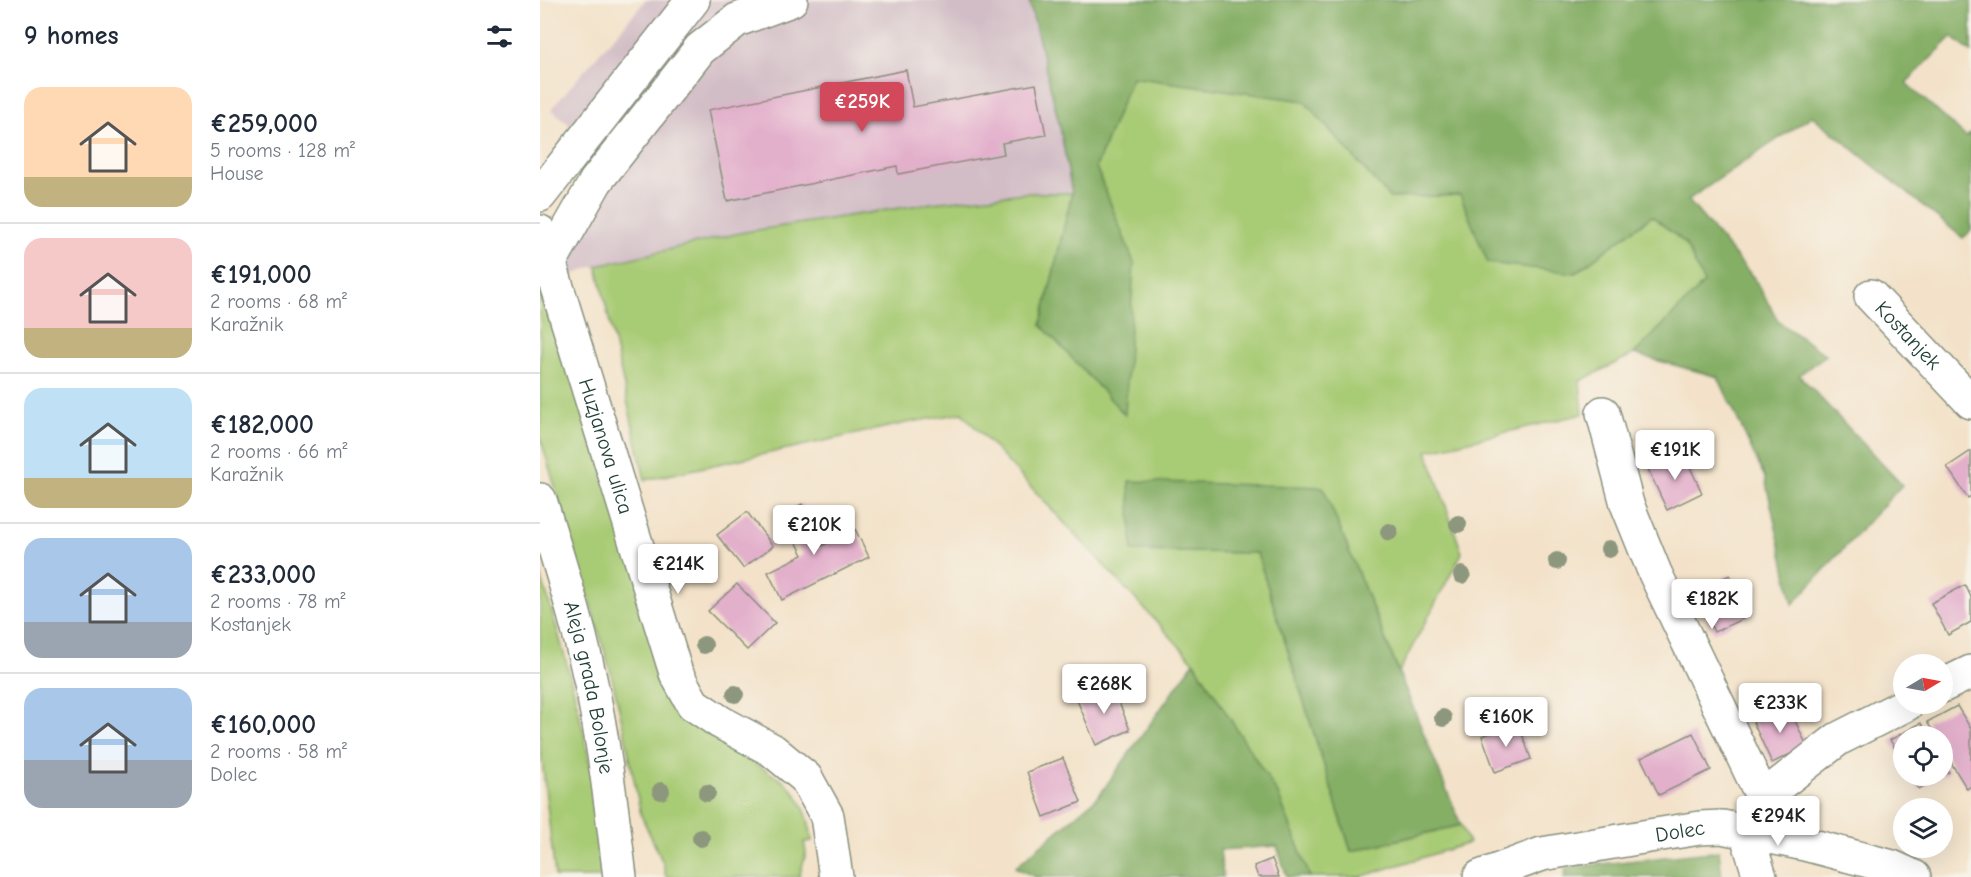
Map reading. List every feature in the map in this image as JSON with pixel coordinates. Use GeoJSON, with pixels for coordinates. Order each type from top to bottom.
{"type":"FeatureCollection","features":[{"type":"Feature","properties":{"kind":"street"},"geometry":{"type":"LineString","coordinates":[[540,195],[693,0]]}},
{"type":"Feature","properties":{"kind":"street"},"geometry":{"type":"LineString","coordinates":[[549,264],[596,181],[700,49],[737,20],[791,0]]}},
{"type":"Feature","properties":{"kind":"street","name":"Huzjanova ulica"},"geometry":{"type":"LineString","coordinates":[[540,232],[676,673],[693,704],[720,722],[772,750],[806,778],[827,816],[836,877]]}},
{"type":"Feature","properties":{"kind":"street","name":"Kostanjek"},"geometry":{"type":"LineString","coordinates":[[1871,296],[1971,402]]}},
{"type":"Feature","properties":{"kind":"street"},"geometry":{"type":"LineString","coordinates":[[1603,413],[1627,504],[1655,573],[1765,802]]}},
{"type":"Feature","properties":{"kind":"street","name":"Aleja grada Bolonje"},"geometry":{"type":"LineString","coordinates":[[540,500],[573,613],[596,707],[606,764],[620,877]]}},
{"type":"Feature","properties":{"kind":"street"},"geometry":{"type":"LineString","coordinates":[[1953,681],[1971,672]]}},
{"type":"Feature","properties":{"kind":"street"},"geometry":{"type":"LineString","coordinates":[[1760,877],[1746,832],[1765,802],[1780,784],[1838,739],[1893,711]]}},
{"type":"Feature","properties":{"kind":"street","name":"Dolec"},"geometry":{"type":"LineString","coordinates":[[1480,877],[1542,854],[1700,828],[1722,827],[1816,847],[1892,867],[1914,877]]}},
{"type":"Feature","properties":{"kind":"shaded area"},"geometry":{"type":"Polygon","coordinates":[[[646,0],[1029,0],[1060,127],[1072,193],[1026,193],[932,203],[745,232],[588,268],[569,277],[567,255],[619,168],[551,109],[646,0]]]}},
{"type":"Feature","properties":{"kind":"green space"},"geometry":{"type":"Polygon","coordinates":[[[1029,0],[1971,0],[1971,52],[1952,37],[1906,83],[1966,137],[1971,133],[1971,231],[1963,238],[1812,116],[1688,200],[1754,278],[1779,322],[1826,355],[1799,375],[1902,485],[1793,604],[1765,478],[1718,377],[1634,354],[1704,283],[1685,243],[1652,216],[1575,273],[1488,263],[1460,195],[1390,198],[1304,101],[1132,77],[1096,167],[1134,263],[1125,415],[1041,325],[1072,193],[1060,127],[1029,0]]]}},
{"type":"Feature","properties":{"kind":"green space"},"geometry":{"type":"Polygon","coordinates":[[[1132,77],[1305,101],[1390,198],[1460,195],[1575,273],[1652,216],[1685,243],[1705,283],[1634,354],[1580,381],[1583,414],[1427,451],[1462,553],[1399,672],[1323,488],[1133,551],[1257,553],[1351,851],[1461,825],[1469,843],[1360,877],[1310,877],[1279,797],[1194,662],[962,413],[645,480],[597,266],[745,232],[932,203],[1026,193],[1072,193],[1041,325],[1134,263],[1096,167],[1132,77]]]}},
{"type":"Feature","properties":{"kind":"green space"},"geometry":{"type":"Polygon","coordinates":[[[540,281],[686,718],[702,731],[785,782],[801,802],[807,816],[812,841],[804,842],[806,853],[799,877],[666,877],[663,863],[641,815],[610,669],[540,437],[540,281]]]}},
{"type":"Feature","properties":{"kind":"green space"},"geometry":{"type":"Polygon","coordinates":[[[1129,481],[1323,487],[1461,825],[1351,851],[1257,553],[1132,551],[1129,481]]]}},
{"type":"Feature","properties":{"kind":"green space"},"geometry":{"type":"Polygon","coordinates":[[[540,573],[567,663],[583,731],[606,877],[555,877],[540,742],[540,573]]]}},
{"type":"Feature","properties":{"kind":"green space"},"geometry":{"type":"Polygon","coordinates":[[[1194,662],[1278,794],[1310,877],[1287,877],[1277,846],[1220,850],[1223,877],[1035,877],[1015,867],[1098,797],[1194,662]]]}},
{"type":"Feature","properties":{"kind":"green space"},"geometry":{"type":"Polygon","coordinates":[[[1719,851],[1722,877],[1564,877],[1566,868],[1719,851]]]}},
{"type":"Feature","properties":{"kind":"building"},"geometry":{"type":"Polygon","coordinates":[[[906,70],[913,107],[1036,84],[1046,135],[1002,143],[1004,154],[898,174],[897,166],[727,201],[708,110],[906,70]]]}},
{"type":"Feature","properties":{"kind":"building"},"geometry":{"type":"Polygon","coordinates":[[[1971,451],[1971,496],[1968,498],[1947,467],[1971,451]]]}},
{"type":"Feature","properties":{"kind":"building"},"geometry":{"type":"Polygon","coordinates":[[[1683,452],[1702,493],[1667,510],[1648,469],[1683,452]]]}},
{"type":"Feature","properties":{"kind":"building"},"geometry":{"type":"Polygon","coordinates":[[[802,504],[822,546],[855,529],[869,557],[782,600],[768,572],[803,555],[782,514],[802,504]]]}},
{"type":"Feature","properties":{"kind":"building"},"geometry":{"type":"Polygon","coordinates":[[[747,512],[773,546],[743,568],[717,535],[747,512]]]}},
{"type":"Feature","properties":{"kind":"building"},"geometry":{"type":"Polygon","coordinates":[[[1730,575],[1749,616],[1714,632],[1695,591],[1730,575]]]}},
{"type":"Feature","properties":{"kind":"building"},"geometry":{"type":"Polygon","coordinates":[[[737,584],[775,623],[747,650],[708,611],[737,584]]]}},
{"type":"Feature","properties":{"kind":"building"},"geometry":{"type":"Polygon","coordinates":[[[1965,585],[1971,597],[1971,622],[1948,635],[1931,603],[1965,585]]]}},
{"type":"Feature","properties":{"kind":"building"},"geometry":{"type":"Polygon","coordinates":[[[1112,685],[1130,730],[1096,745],[1077,700],[1112,685]]]}},
{"type":"Feature","properties":{"kind":"building"},"geometry":{"type":"Polygon","coordinates":[[[1788,706],[1807,746],[1772,763],[1753,722],[1788,706]]]}},
{"type":"Feature","properties":{"kind":"building"},"geometry":{"type":"Polygon","coordinates":[[[1957,706],[1971,729],[1971,786],[1967,789],[1953,766],[1953,726],[1930,726],[1927,722],[1942,714],[1953,714],[1953,708],[1957,706]]]}},
{"type":"Feature","properties":{"kind":"building"},"geometry":{"type":"Polygon","coordinates":[[[1518,723],[1531,759],[1495,772],[1482,736],[1518,723]]]}},
{"type":"Feature","properties":{"kind":"building"},"geometry":{"type":"Polygon","coordinates":[[[1693,733],[1711,770],[1659,795],[1641,758],[1693,733]]]}},
{"type":"Feature","properties":{"kind":"building"},"geometry":{"type":"Polygon","coordinates":[[[1063,758],[1081,802],[1044,817],[1027,772],[1063,758]]]}},
{"type":"Feature","properties":{"kind":"building"},"geometry":{"type":"Polygon","coordinates":[[[1272,859],[1279,877],[1258,877],[1254,866],[1272,859]]]}}]}
